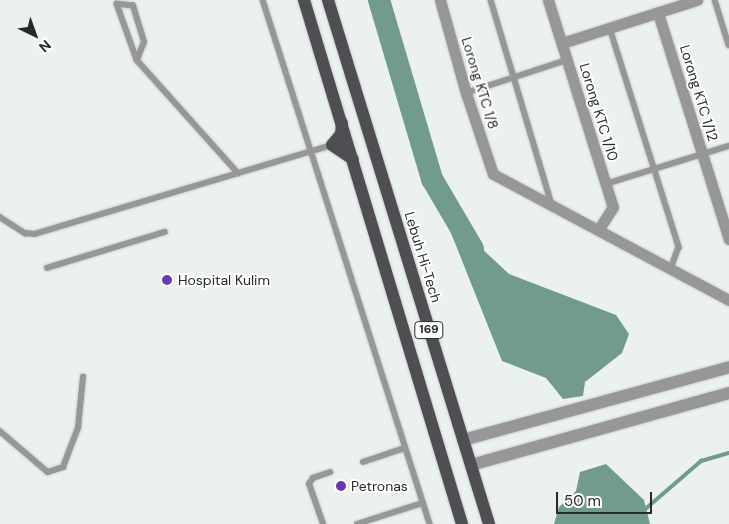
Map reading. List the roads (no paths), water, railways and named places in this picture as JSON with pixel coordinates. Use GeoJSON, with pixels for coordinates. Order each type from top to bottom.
{"type":"FeatureCollection","features":[{"type":"Feature","properties":{"kind":"main road","name":"169"},"geometry":{"type":"LineString","coordinates":[[304,0],[462,524]]}},
{"type":"Feature","properties":{"kind":"main road","name":"Lebuh Hi-Tech"},"geometry":{"type":"LineString","coordinates":[[328,0],[489,524]]}},
{"type":"Feature","properties":{"kind":"main road"},"geometry":{"type":"LineString","coordinates":[[342,121],[341,134],[332,145],[353,159]]}},
{"type":"Feature","properties":{"kind":"main road"},"geometry":{"type":"LineString","coordinates":[[348,141],[370,136]]}},
{"type":"Feature","properties":{"kind":"street","name":"Lorong KTC 1/8"},"geometry":{"type":"LineString","coordinates":[[440,0],[466,93],[493,174],[552,204]]}},
{"type":"Feature","properties":{"kind":"street","name":"Lorong KTC 1/10"},"geometry":{"type":"LineString","coordinates":[[548,0],[613,207],[598,230]]}},
{"type":"Feature","properties":{"kind":"street"},"geometry":{"type":"LineString","coordinates":[[562,43],[697,0]]}},
{"type":"Feature","properties":{"kind":"street","name":"Lorong KTC 1/12"},"geometry":{"type":"LineString","coordinates":[[658,13],[729,239]]}},
{"type":"Feature","properties":{"kind":"street"},"geometry":{"type":"LineString","coordinates":[[552,204],[729,300]]}},
{"type":"Feature","properties":{"kind":"street"},"geometry":{"type":"LineString","coordinates":[[463,440],[729,367]]}},
{"type":"Feature","properties":{"kind":"street"},"geometry":{"type":"LineString","coordinates":[[471,466],[729,393]]}},
{"type":"Feature","properties":{"kind":"lane"},"geometry":{"type":"LineString","coordinates":[[263,0],[430,524]]}},
{"type":"Feature","properties":{"kind":"lane"},"geometry":{"type":"LineString","coordinates":[[491,0],[552,204]]}},
{"type":"Feature","properties":{"kind":"lane"},"geometry":{"type":"LineString","coordinates":[[715,0],[729,45]]}},
{"type":"Feature","properties":{"kind":"lane"},"geometry":{"type":"LineString","coordinates":[[137,60],[144,42],[133,6],[117,4],[131,51],[137,60],[238,173]]}},
{"type":"Feature","properties":{"kind":"lane"},"geometry":{"type":"LineString","coordinates":[[610,28],[679,247],[671,269]]}},
{"type":"Feature","properties":{"kind":"lane"},"geometry":{"type":"LineString","coordinates":[[466,93],[567,60]]}},
{"type":"Feature","properties":{"kind":"lane"},"geometry":{"type":"LineString","coordinates":[[0,217],[25,233],[35,234],[348,141]]}},
{"type":"Feature","properties":{"kind":"lane"},"geometry":{"type":"LineString","coordinates":[[606,184],[703,156],[729,146]]}},
{"type":"Feature","properties":{"kind":"lane"},"geometry":{"type":"LineString","coordinates":[[47,268],[165,232]]}},
{"type":"Feature","properties":{"kind":"lane"},"geometry":{"type":"LineString","coordinates":[[0,431],[48,472],[63,468],[78,428],[83,377]]}},
{"type":"Feature","properties":{"kind":"lane"},"geometry":{"type":"LineString","coordinates":[[363,462],[405,448]]}},
{"type":"Feature","properties":{"kind":"lane"},"geometry":{"type":"LineString","coordinates":[[323,524],[309,484],[313,478],[330,472]]}},
{"type":"Feature","properties":{"kind":"lane"},"geometry":{"type":"LineString","coordinates":[[357,524],[423,503]]}},
{"type":"Feature","properties":{"kind":"waterway"},"geometry":{"type":"LineString","coordinates":[[379,0],[432,179],[473,249]]}},
{"type":"Feature","properties":{"kind":"waterway"},"geometry":{"type":"LineString","coordinates":[[643,511],[701,461],[729,453]]}},
{"type":"Feature","properties":{"kind":"place","name":"Hospital Kulim"},"geometry":{"type":"Point","coordinates":[167,280]}},
{"type":"Feature","properties":{"kind":"place","name":"Petronas"},"geometry":{"type":"Point","coordinates":[341,486]}}]}
